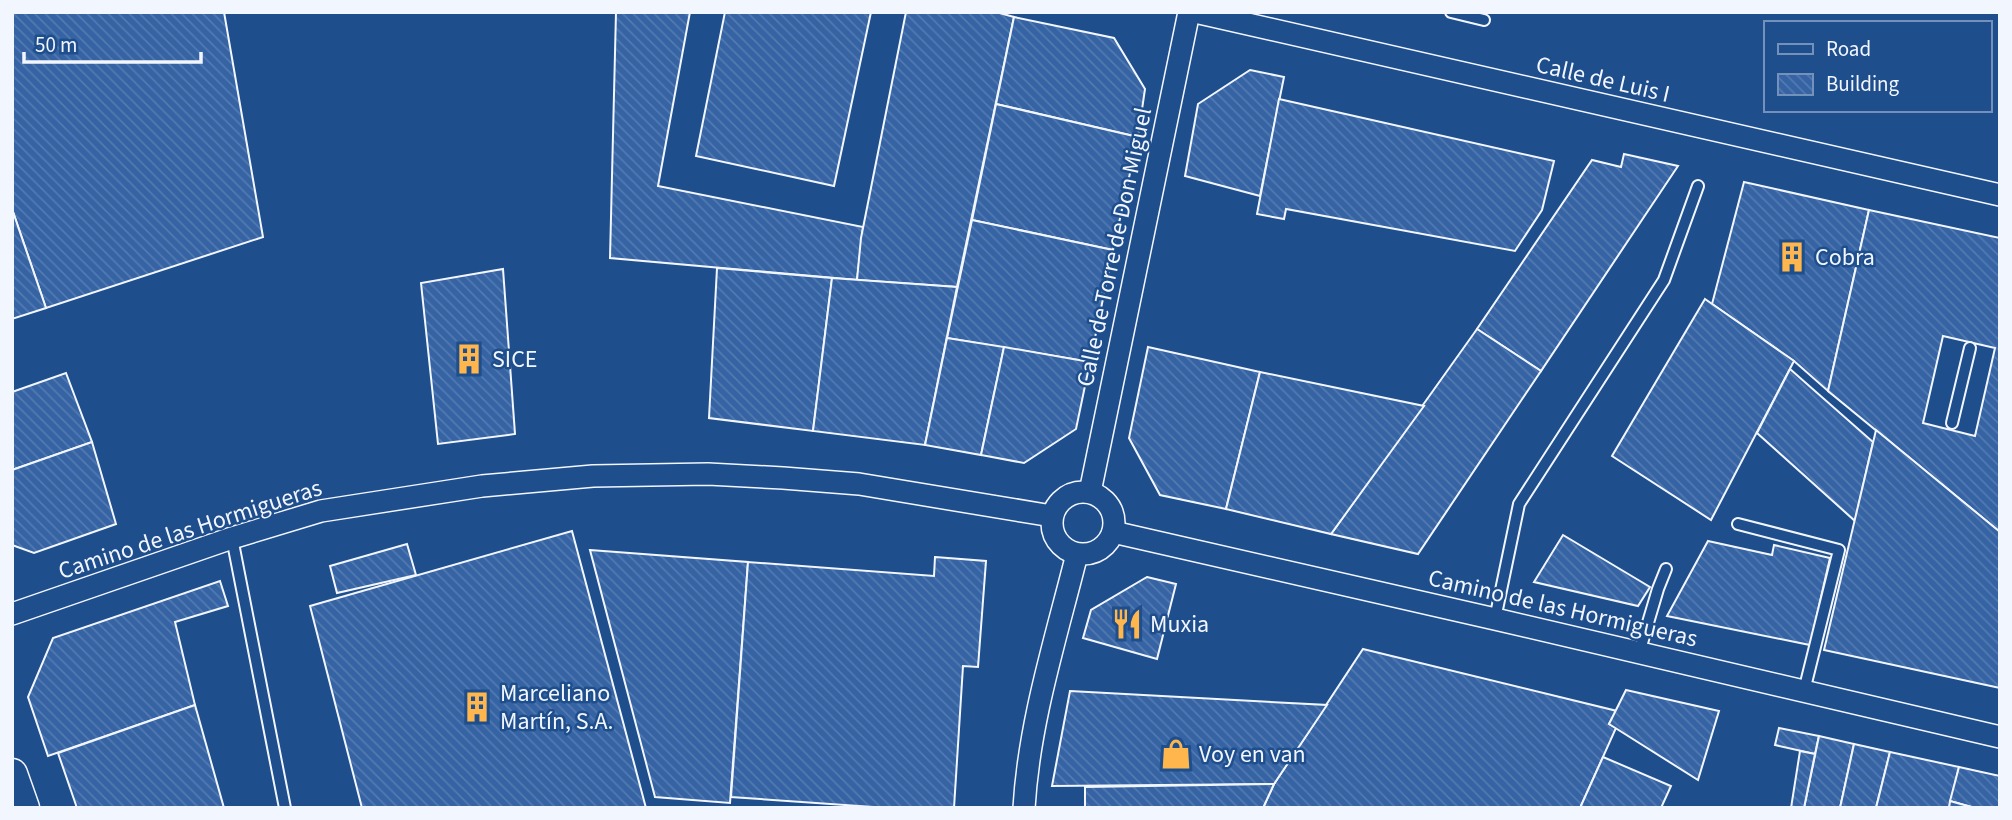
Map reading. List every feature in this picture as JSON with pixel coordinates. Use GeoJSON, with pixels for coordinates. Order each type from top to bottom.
{"type":"FeatureCollection","features":[{"type":"Feature","properties":{"kind":"street","name":"Calle de Luis I"},"geometry":{"type":"LineString","coordinates":[[1200,13],[2000,195]]}},
{"type":"Feature","properties":{"kind":"street","name":"Calle de Torre de Don Miguel"},"geometry":{"type":"LineString","coordinates":[[1090,492],[1200,13]]}},
{"type":"Feature","properties":{"kind":"street","name":"Camino de las Hormigueras"},"geometry":{"type":"LineString","coordinates":[[12,614],[232,538],[321,511],[482,486],[593,476],[708,474],[859,484],[1052,516]]}},
{"type":"Feature","properties":{"kind":"street"},"geometry":{"type":"LineString","coordinates":[[1090,492],[1105,500],[1114,515],[1114,532],[1106,545],[1093,553],[1077,554],[1063,547],[1053,533],[1052,516],[1060,501],[1074,493],[1090,492]]}},
{"type":"Feature","properties":{"kind":"street","name":"Camino de las Hormigueras"},"geometry":{"type":"LineString","coordinates":[[1114,532],[2000,737]]}},
{"type":"Feature","properties":{"kind":"street"},"geometry":{"type":"LineString","coordinates":[[1024,808],[1031,743],[1077,554]]}},
{"type":"Feature","properties":{"kind":"street"},"geometry":{"type":"LineString","coordinates":[[12,774],[24,808]]}},
{"type":"Feature","properties":{"kind":"lane"},"geometry":{"type":"LineString","coordinates":[[1451,12],[1484,20]]}},
{"type":"Feature","properties":{"kind":"lane"},"geometry":{"type":"LineString","coordinates":[[1496,619],[1519,504],[1664,280],[1698,186]]}},
{"type":"Feature","properties":{"kind":"lane"},"geometry":{"type":"LineString","coordinates":[[1952,423],[1970,348]]}},
{"type":"Feature","properties":{"kind":"lane"},"geometry":{"type":"LineString","coordinates":[[1738,524],[1839,551],[1804,691]]}},
{"type":"Feature","properties":{"kind":"lane"},"geometry":{"type":"LineString","coordinates":[[232,538],[285,808]]}},
{"type":"Feature","properties":{"kind":"lane"},"geometry":{"type":"LineString","coordinates":[[1639,653],[1657,589],[1666,569]]}},
{"type":"Feature","properties":{"kind":"building"},"geometry":{"type":"Polygon","coordinates":[[[12,12],[224,12],[263,237],[46,308],[12,209],[12,12]]]}},
{"type":"Feature","properties":{"kind":"building"},"geometry":{"type":"Polygon","coordinates":[[[616,12],[690,12],[658,186],[863,227],[857,280],[610,258],[616,12]]]}},
{"type":"Feature","properties":{"kind":"building"},"geometry":{"type":"Polygon","coordinates":[[[725,12],[871,12],[834,186],[696,156],[725,12]]]}},
{"type":"Feature","properties":{"kind":"building"},"geometry":{"type":"Polygon","coordinates":[[[906,12],[996,12],[1014,17],[957,287],[857,280],[861,238],[906,12]]]}},
{"type":"Feature","properties":{"kind":"building"},"geometry":{"type":"Polygon","coordinates":[[[1014,17],[1114,38],[1145,89],[1138,137],[996,104],[1014,17]]]}},
{"type":"Feature","properties":{"kind":"building"},"geometry":{"type":"Polygon","coordinates":[[[1250,70],[1284,77],[1260,196],[1185,176],[1198,104],[1250,70]]]}},
{"type":"Feature","properties":{"kind":"building"},"geometry":{"type":"Polygon","coordinates":[[[1279,99],[1554,161],[1542,210],[1515,251],[1286,209],[1284,219],[1257,214],[1279,99]]]}},
{"type":"Feature","properties":{"kind":"building"},"geometry":{"type":"Polygon","coordinates":[[[996,104],[1138,137],[1113,250],[972,220],[996,104]]]}},
{"type":"Feature","properties":{"kind":"building"},"geometry":{"type":"Polygon","coordinates":[[[1624,154],[1678,166],[1541,371],[1477,329],[1592,160],[1621,167],[1624,154]]]}},
{"type":"Feature","properties":{"kind":"building","name":"Cobra"},"geometry":{"type":"Polygon","coordinates":[[[1744,182],[1869,210],[1828,391],[1794,361],[1712,304],[1744,182]]]}},
{"type":"Feature","properties":{"kind":"building"},"geometry":{"type":"Polygon","coordinates":[[[12,209],[46,308],[12,319],[12,209]]]}},
{"type":"Feature","properties":{"kind":"building"},"geometry":{"type":"Polygon","coordinates":[[[1869,210],[2000,238],[2000,532],[1828,391],[1869,210]],[[1943,336],[1923,423],[1975,436],[1995,348],[1943,336]]]}},
{"type":"Feature","properties":{"kind":"building"},"geometry":{"type":"Polygon","coordinates":[[[972,220],[1113,250],[1090,362],[947,338],[972,220]]]}},
{"type":"Feature","properties":{"kind":"building"},"geometry":{"type":"Polygon","coordinates":[[[717,268],[832,278],[813,431],[709,418],[717,268]]]}},
{"type":"Feature","properties":{"kind":"building","name":"SICE"},"geometry":{"type":"Polygon","coordinates":[[[503,269],[515,434],[438,444],[421,283],[503,269]]]}},
{"type":"Feature","properties":{"kind":"building"},"geometry":{"type":"Polygon","coordinates":[[[832,278],[957,287],[925,445],[813,431],[832,278]]]}},
{"type":"Feature","properties":{"kind":"building"},"geometry":{"type":"Polygon","coordinates":[[[1705,299],[1794,361],[1711,520],[1612,456],[1705,299]]]}},
{"type":"Feature","properties":{"kind":"building"},"geometry":{"type":"Polygon","coordinates":[[[1477,329],[1541,371],[1418,554],[1331,534],[1477,329]]]}},
{"type":"Feature","properties":{"kind":"building"},"geometry":{"type":"Polygon","coordinates":[[[947,338],[1004,347],[981,455],[925,445],[947,338]]]}},
{"type":"Feature","properties":{"kind":"building"},"geometry":{"type":"Polygon","coordinates":[[[1004,347],[1090,362],[1076,429],[1024,463],[981,455],[1004,347]]]}},
{"type":"Feature","properties":{"kind":"building"},"geometry":{"type":"Polygon","coordinates":[[[1148,347],[1260,372],[1226,509],[1160,495],[1129,438],[1148,347]]]}},
{"type":"Feature","properties":{"kind":"building"},"geometry":{"type":"Polygon","coordinates":[[[1790,369],[1873,442],[1855,521],[1757,433],[1790,369]]]}},
{"type":"Feature","properties":{"kind":"building"},"geometry":{"type":"Polygon","coordinates":[[[1260,372],[1424,406],[1331,534],[1226,509],[1260,372]]]}},
{"type":"Feature","properties":{"kind":"building"},"geometry":{"type":"Polygon","coordinates":[[[66,373],[92,442],[12,470],[12,392],[66,373]]]}},
{"type":"Feature","properties":{"kind":"building"},"geometry":{"type":"Polygon","coordinates":[[[1876,430],[2000,532],[2000,688],[1824,650],[1876,430]]]}},
{"type":"Feature","properties":{"kind":"building"},"geometry":{"type":"Polygon","coordinates":[[[92,442],[116,524],[34,553],[12,545],[12,470],[92,442]]]}},
{"type":"Feature","properties":{"kind":"building","name":"Marceliano Martín, S.A."},"geometry":{"type":"Polygon","coordinates":[[[572,531],[646,808],[362,808],[310,606],[572,531]]]}},
{"type":"Feature","properties":{"kind":"building"},"geometry":{"type":"Polygon","coordinates":[[[1563,535],[1650,587],[1638,606],[1534,582],[1563,535]]]}},
{"type":"Feature","properties":{"kind":"building"},"geometry":{"type":"Polygon","coordinates":[[[1708,541],[1772,555],[1774,545],[1830,558],[1810,645],[1667,616],[1708,541]]]}},
{"type":"Feature","properties":{"kind":"building"},"geometry":{"type":"Polygon","coordinates":[[[407,544],[416,575],[337,593],[330,566],[407,544]]]}},
{"type":"Feature","properties":{"kind":"building"},"geometry":{"type":"Polygon","coordinates":[[[590,550],[748,562],[730,803],[655,797],[590,550]]]}},
{"type":"Feature","properties":{"kind":"building"},"geometry":{"type":"Polygon","coordinates":[[[935,557],[986,561],[978,667],[963,666],[954,808],[888,808],[731,797],[748,562],[934,576],[935,557]]]}},
{"type":"Feature","properties":{"kind":"building","name":"Muxia"},"geometry":{"type":"Polygon","coordinates":[[[1147,577],[1176,584],[1157,659],[1083,638],[1091,610],[1147,577]]]}},
{"type":"Feature","properties":{"kind":"building"},"geometry":{"type":"Polygon","coordinates":[[[220,581],[228,606],[175,622],[195,705],[48,756],[28,697],[53,638],[220,581]]]}},
{"type":"Feature","properties":{"kind":"building"},"geometry":{"type":"Polygon","coordinates":[[[1363,649],[1617,711],[1609,724],[1616,728],[1580,808],[1263,808],[1274,784],[1363,649]]]}},
{"type":"Feature","properties":{"kind":"building"},"geometry":{"type":"Polygon","coordinates":[[[1626,690],[1719,711],[1698,780],[1609,724],[1626,690]]]}},
{"type":"Feature","properties":{"kind":"building","name":"Voy en van"},"geometry":{"type":"Polygon","coordinates":[[[1070,691],[1327,705],[1274,784],[1052,786],[1070,691]]]}},
{"type":"Feature","properties":{"kind":"building"},"geometry":{"type":"Polygon","coordinates":[[[195,705],[224,808],[77,808],[58,753],[195,705]]]}},
{"type":"Feature","properties":{"kind":"building"},"geometry":{"type":"Polygon","coordinates":[[[1779,728],[1819,736],[1815,754],[1775,745],[1779,728]]]}},
{"type":"Feature","properties":{"kind":"building"},"geometry":{"type":"Polygon","coordinates":[[[1819,736],[1854,744],[1840,808],[1804,808],[1819,736]]]}},
{"type":"Feature","properties":{"kind":"building"},"geometry":{"type":"Polygon","coordinates":[[[1854,744],[1890,752],[1876,808],[1840,808],[1854,744]]]}},
{"type":"Feature","properties":{"kind":"building"},"geometry":{"type":"Polygon","coordinates":[[[1800,751],[1815,754],[1804,808],[1791,808],[1800,751]]]}},
{"type":"Feature","properties":{"kind":"building"},"geometry":{"type":"Polygon","coordinates":[[[1890,752],[1959,767],[1949,808],[1876,808],[1890,752]]]}},
{"type":"Feature","properties":{"kind":"building"},"geometry":{"type":"Polygon","coordinates":[[[1603,757],[1671,786],[1661,808],[1580,808],[1603,757]]]}},
{"type":"Feature","properties":{"kind":"building"},"geometry":{"type":"Polygon","coordinates":[[[1959,767],[2000,776],[2000,808],[1975,808],[1950,801],[1959,767]]]}},
{"type":"Feature","properties":{"kind":"building"},"geometry":{"type":"Polygon","coordinates":[[[1274,784],[1263,808],[1085,808],[1085,787],[1274,784]]]}},
{"type":"Feature","properties":{"kind":"building"},"geometry":{"type":"Polygon","coordinates":[[[1950,801],[1975,808],[1949,808],[1950,801]]]}},
{"type":"Feature","properties":{"kind":"place","name":"Cobra"},"geometry":{"type":"Point","coordinates":[1792,257]}},
{"type":"Feature","properties":{"kind":"place","name":"SICE"},"geometry":{"type":"Point","coordinates":[469,359]}},
{"type":"Feature","properties":{"kind":"place","name":"Muxia"},"geometry":{"type":"Point","coordinates":[1127,624]}},
{"type":"Feature","properties":{"kind":"place","name":"Marceliano Martín, S.A."},"geometry":{"type":"Point","coordinates":[477,707]}},
{"type":"Feature","properties":{"kind":"place","name":"Voy en van"},"geometry":{"type":"Point","coordinates":[1176,754]}}]}
